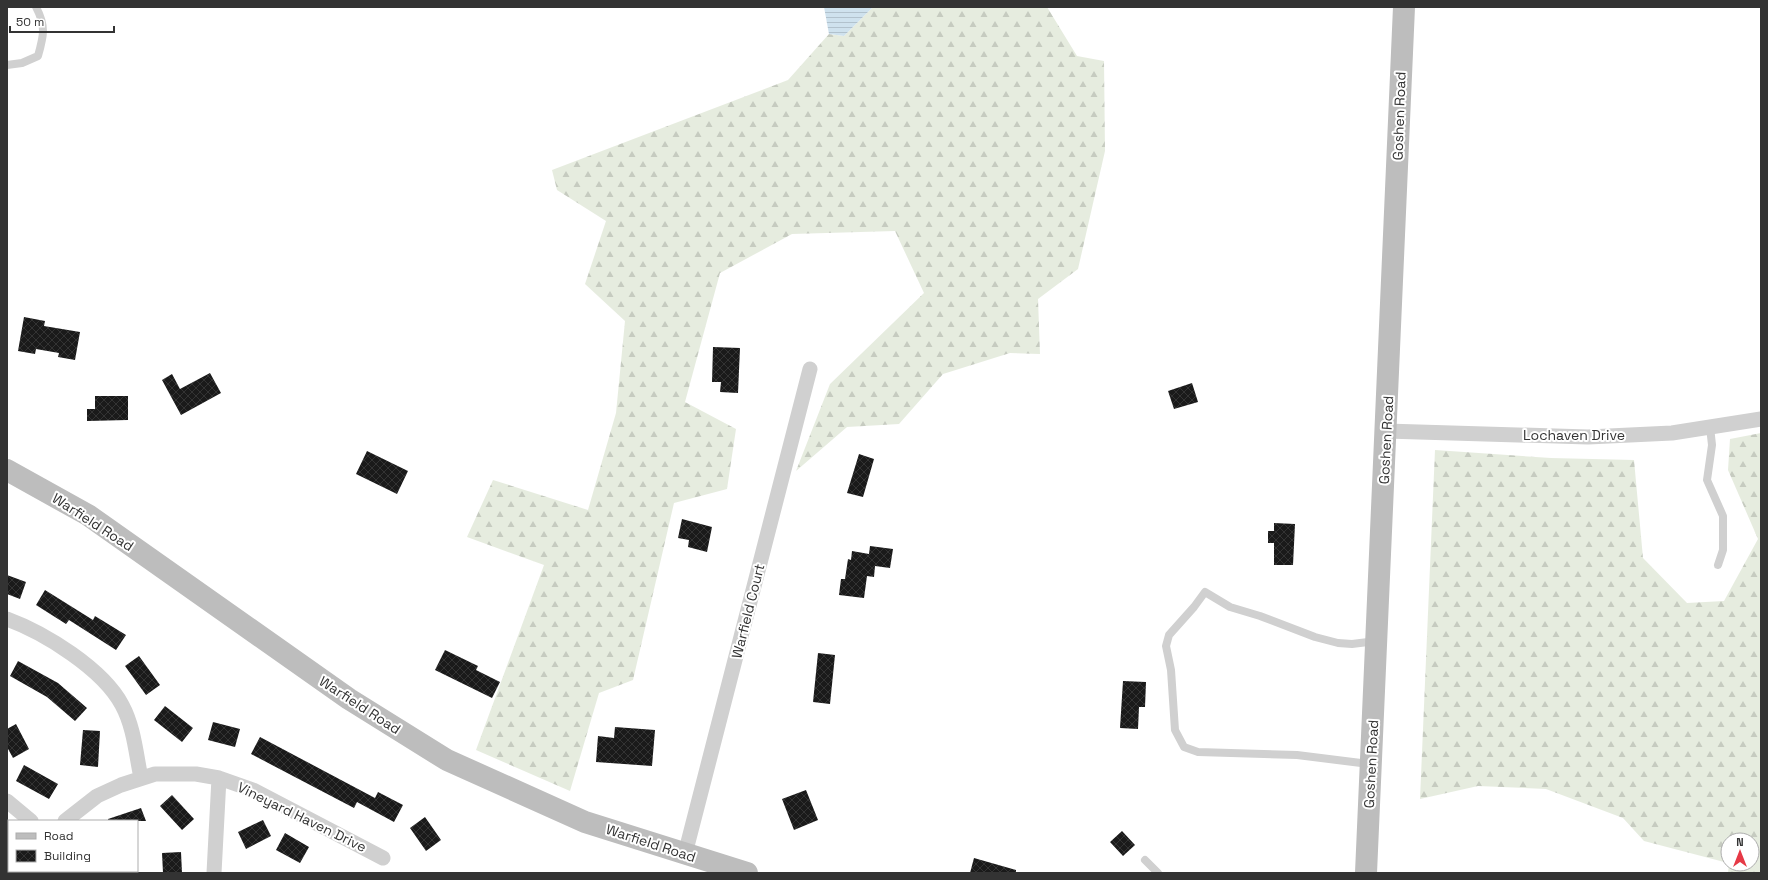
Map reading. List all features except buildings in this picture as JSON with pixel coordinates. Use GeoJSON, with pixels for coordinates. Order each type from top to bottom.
{"type":"FeatureCollection","features":[{"type":"Feature","properties":{"kind":"street","name":"Goshen Road"},"geometry":{"type":"LineString","coordinates":[[1366,873],[1404,7]]}},
{"type":"Feature","properties":{"kind":"street","name":"Warfield Court"},"geometry":{"type":"LineString","coordinates":[[685,854],[810,369]]}},
{"type":"Feature","properties":{"kind":"street","name":"Lochaven Drive"},"geometry":{"type":"LineString","coordinates":[[1386,431],[1588,437],[1672,433],[1761,419]]}},
{"type":"Feature","properties":{"kind":"street","name":"Warfield Road"},"geometry":{"type":"LineString","coordinates":[[7,470],[88,515],[349,699],[447,760],[585,822],[747,873]]}},
{"type":"Feature","properties":{"kind":"street"},"geometry":{"type":"LineString","coordinates":[[7,619],[27,626],[77,658],[92,669],[115,693],[123,706],[132,731],[141,778]]}},
{"type":"Feature","properties":{"kind":"street","name":"Vineyard Haven Drive"},"geometry":{"type":"LineString","coordinates":[[66,820],[97,796],[141,778],[155,774],[196,774],[219,778],[253,790],[383,858]]}},
{"type":"Feature","properties":{"kind":"street"},"geometry":{"type":"LineString","coordinates":[[214,873],[219,778]]}},
{"type":"Feature","properties":{"kind":"street"},"geometry":{"type":"LineString","coordinates":[[7,801],[30,820]]}},
{"type":"Feature","properties":{"kind":"lane"},"geometry":{"type":"LineString","coordinates":[[7,65],[22,63],[38,56],[43,37],[43,25],[42,19],[36,7]]}},
{"type":"Feature","properties":{"kind":"lane"},"geometry":{"type":"LineString","coordinates":[[1710,427],[1712,446],[1707,480],[1723,516],[1723,550],[1718,565]]}},
{"type":"Feature","properties":{"kind":"lane"},"geometry":{"type":"LineString","coordinates":[[1371,764],[1297,755],[1198,752],[1184,747],[1175,730],[1171,670],[1166,646],[1169,635],[1205,592],[1230,607],[1260,616],[1315,637],[1338,643],[1352,644],[1377,641]]}},
{"type":"Feature","properties":{"kind":"lane"},"geometry":{"type":"LineString","coordinates":[[1145,860],[1158,873]]}},
{"type":"Feature","properties":{"kind":"green space"},"geometry":{"type":"Polygon","coordinates":[[[873,7],[1047,7],[1077,56],[1104,61],[1105,151],[1078,269],[1038,299],[1040,354],[1010,353],[943,374],[899,424],[847,427],[796,471],[830,384],[924,293],[895,231],[792,234],[720,273],[685,402],[736,429],[727,489],[674,503],[633,680],[599,693],[570,791],[476,750],[544,565],[467,537],[493,480],[588,510],[616,413],[625,321],[585,284],[606,221],[557,190],[552,170],[788,80],[829,34],[844,36],[873,7]]]}},
{"type":"Feature","properties":{"kind":"green space"},"geometry":{"type":"Polygon","coordinates":[[[1761,433],[1761,873],[1728,873],[1760,872],[1760,832],[1720,832],[1720,861],[1644,841],[1623,818],[1546,789],[1478,786],[1420,799],[1435,450],[1551,458],[1634,460],[1643,558],[1687,603],[1724,601],[1758,539],[1728,470],[1730,439],[1761,433]]]}},
{"type":"Feature","properties":{"kind":"water"},"geometry":{"type":"Polygon","coordinates":[[[824,7],[873,7],[844,36],[829,34],[824,7]]]}}]}
